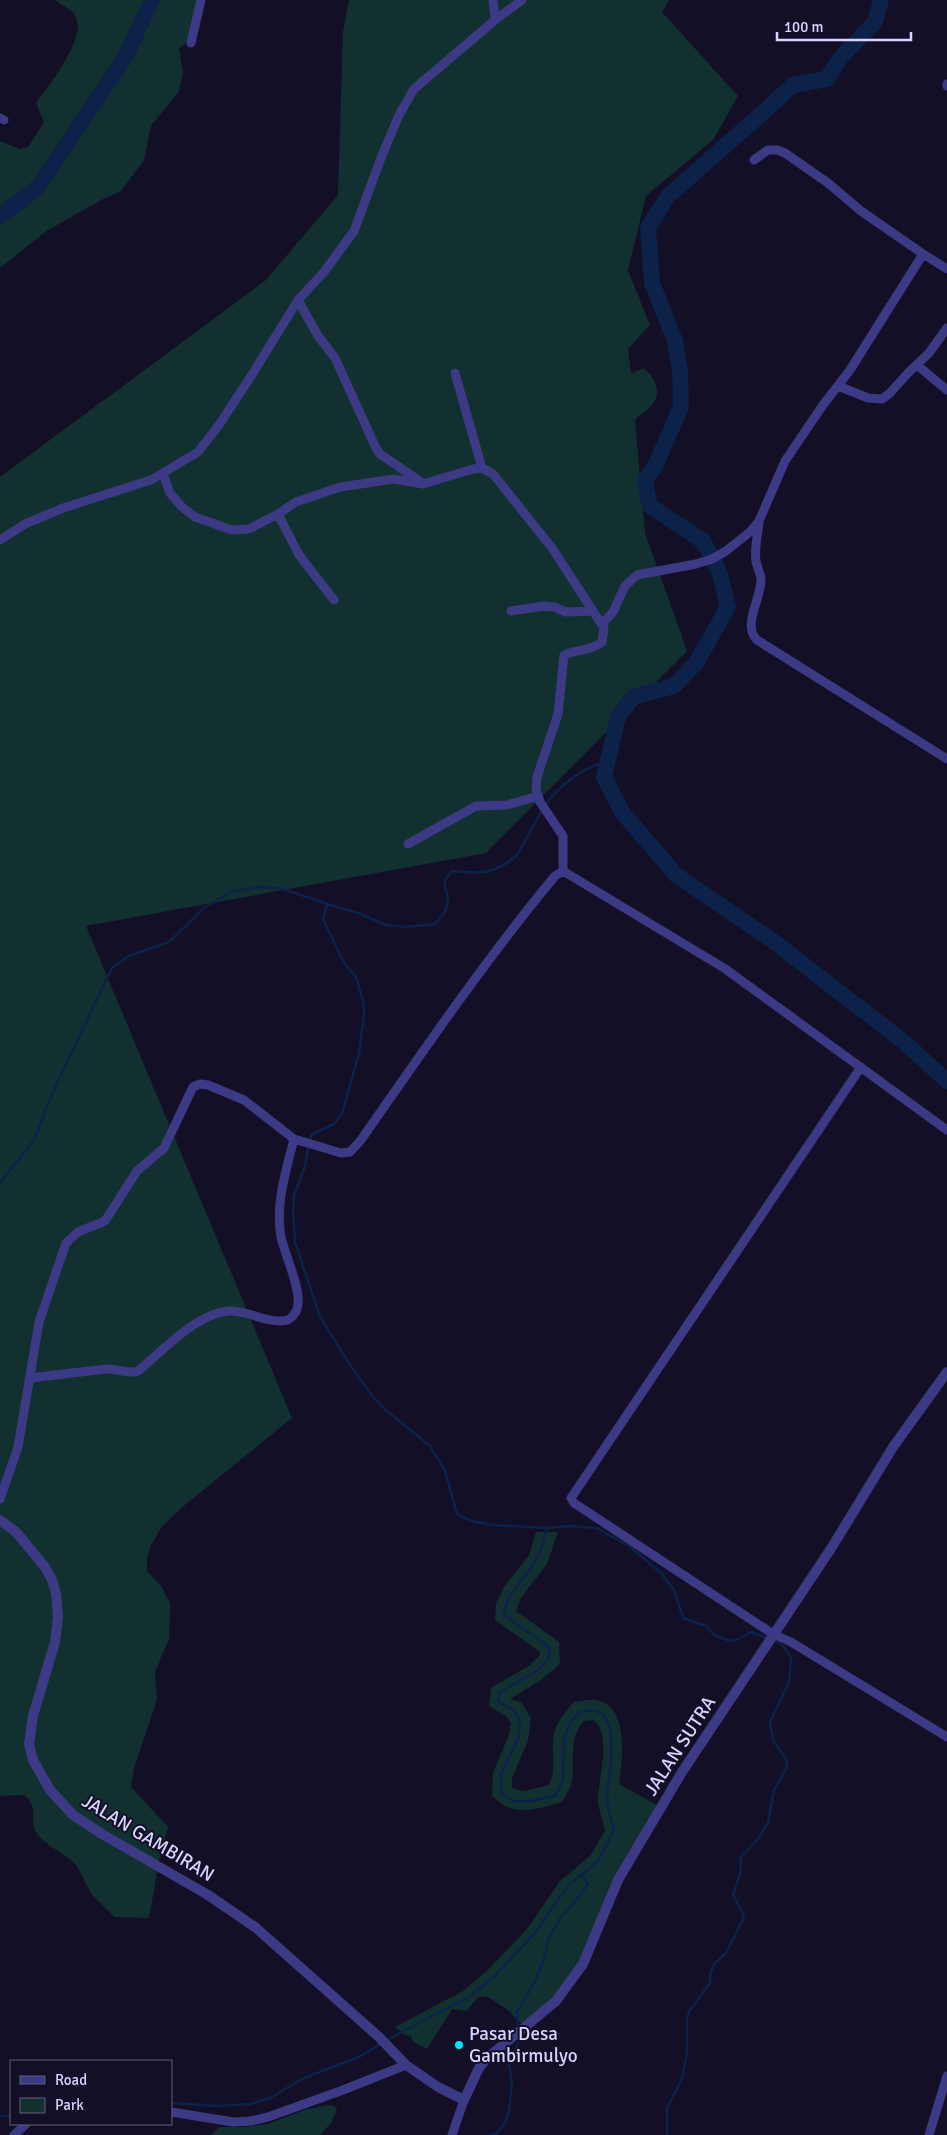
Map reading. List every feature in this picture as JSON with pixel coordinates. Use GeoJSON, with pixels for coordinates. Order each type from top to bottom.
{"type":"FeatureCollection","features":[{"type":"Feature","properties":{"kind":"street"},"geometry":{"type":"LineString","coordinates":[[191,43],[201,0]]}},
{"type":"Feature","properties":{"kind":"street"},"geometry":{"type":"LineString","coordinates":[[493,0],[495,20]]}},
{"type":"Feature","properties":{"kind":"street"},"geometry":{"type":"LineString","coordinates":[[0,540],[25,524],[63,508],[151,480],[198,452],[254,373],[298,300],[324,272],[354,231],[399,115],[414,89],[495,20],[522,0]]}},
{"type":"Feature","properties":{"kind":"street"},"geometry":{"type":"LineString","coordinates":[[754,160],[768,150],[777,150],[785,153],[828,183],[861,211],[947,269]]}},
{"type":"Feature","properties":{"kind":"street"},"geometry":{"type":"LineString","coordinates":[[602,624],[613,612],[625,586],[637,574],[696,564],[712,559],[726,551],[751,531],[759,521],[785,461],[850,370],[923,254]]}},
{"type":"Feature","properties":{"kind":"street"},"geometry":{"type":"LineString","coordinates":[[298,300],[318,336],[335,358],[380,454],[424,484]]}},
{"type":"Feature","properties":{"kind":"street"},"geometry":{"type":"LineString","coordinates":[[838,386],[868,398],[882,399],[929,353],[947,328]]}},
{"type":"Feature","properties":{"kind":"street"},"geometry":{"type":"LineString","coordinates":[[917,365],[947,390]]}},
{"type":"Feature","properties":{"kind":"street"},"geometry":{"type":"LineString","coordinates":[[455,373],[482,468]]}},
{"type":"Feature","properties":{"kind":"street"},"geometry":{"type":"LineString","coordinates":[[163,474],[170,493],[182,507],[195,517],[232,530],[249,529],[296,502],[340,488],[394,479],[424,484],[482,468],[493,474],[552,548],[602,624],[604,636],[602,642],[595,648],[574,650],[564,655],[558,714],[537,777],[536,790],[539,799],[562,836],[563,871]]}},
{"type":"Feature","properties":{"kind":"street"},"geometry":{"type":"LineString","coordinates":[[278,514],[299,554],[334,600]]}},
{"type":"Feature","properties":{"kind":"street"},"geometry":{"type":"LineString","coordinates":[[759,521],[756,563],[762,578],[750,627],[752,635],[765,645],[947,758]]}},
{"type":"Feature","properties":{"kind":"street"},"geometry":{"type":"LineString","coordinates":[[511,611],[544,606],[555,607],[565,612],[593,611]]}},
{"type":"Feature","properties":{"kind":"street"},"geometry":{"type":"LineString","coordinates":[[408,844],[476,806],[486,804],[507,805],[539,799]]}},
{"type":"Feature","properties":{"kind":"street"},"geometry":{"type":"LineString","coordinates":[[563,871],[724,968],[947,1130]]}},
{"type":"Feature","properties":{"kind":"street"},"geometry":{"type":"LineString","coordinates":[[0,1499],[18,1446],[39,1322],[66,1243],[78,1232],[105,1221],[137,1170],[164,1148],[193,1087],[200,1084],[208,1085],[244,1100],[294,1139],[341,1153],[350,1152],[361,1140],[470,984],[517,922],[556,876],[563,871]]}},
{"type":"Feature","properties":{"kind":"street"},"geometry":{"type":"LineString","coordinates":[[861,1068],[571,1498],[574,1503],[771,1638],[791,1642],[947,1737]]}},
{"type":"Feature","properties":{"kind":"street"},"geometry":{"type":"LineString","coordinates":[[30,1378],[106,1368],[133,1373],[138,1371],[190,1327],[222,1313],[242,1312],[279,1321],[285,1321],[292,1317],[296,1312],[299,1301],[281,1236],[280,1212],[283,1180],[294,1139]]}},
{"type":"Feature","properties":{"kind":"street","name":"JALAN SUTRA"},"geometry":{"type":"LineString","coordinates":[[452,2135],[464,2100],[479,2068],[486,2059],[513,2035],[556,2001],[583,1964],[590,1952],[610,1897],[682,1772],[832,1547],[893,1447],[947,1372]]}},
{"type":"Feature","properties":{"kind":"street","name":"JALAN GAMBIRAN"},"geometry":{"type":"LineString","coordinates":[[0,1520],[16,1532],[45,1567],[52,1580],[56,1594],[58,1617],[55,1642],[33,1716],[29,1744],[34,1760],[50,1790],[74,1815],[102,1834],[208,1895],[255,1927],[379,2037],[406,2065],[438,2087],[464,2100]]}},
{"type":"Feature","properties":{"kind":"street"},"geometry":{"type":"LineString","coordinates":[[172,2112],[233,2122],[251,2121],[268,2117],[343,2090],[406,2065]]}},
{"type":"Feature","properties":{"kind":"street"},"geometry":{"type":"LineString","coordinates":[[929,2135],[947,2076]]}},
{"type":"Feature","properties":{"kind":"street"},"geometry":{"type":"LineString","coordinates":[[14,2135],[25,2125]]}},
{"type":"Feature","properties":{"kind":"green space"},"geometry":{"type":"Polygon","coordinates":[[[55,0],[198,0],[188,42],[179,48],[183,73],[179,91],[151,126],[144,160],[121,191],[48,230],[0,268],[0,141],[20,149],[28,147],[44,122],[36,103],[67,58],[76,38],[78,28],[74,13],[55,0]]]}},
{"type":"Feature","properties":{"kind":"green space"},"geometry":{"type":"Polygon","coordinates":[[[349,0],[669,0],[662,12],[738,96],[713,140],[646,196],[628,270],[650,325],[628,349],[631,374],[643,368],[655,381],[657,392],[654,403],[638,416],[635,421],[645,533],[687,651],[486,853],[86,926],[292,1418],[180,1509],[161,1528],[151,1545],[147,1558],[147,1571],[161,1586],[170,1603],[169,1639],[155,1672],[157,1700],[134,1768],[131,1787],[168,1827],[160,1856],[149,1918],[115,1917],[93,1896],[74,1863],[38,1835],[33,1826],[33,1809],[29,1800],[24,1795],[0,1796],[0,477],[266,280],[338,195],[343,32],[349,0]]]}},
{"type":"Feature","properties":{"kind":"green space"},"geometry":{"type":"Polygon","coordinates":[[[536,1532],[558,1532],[547,1564],[521,1598],[516,1611],[559,1642],[560,1664],[541,1680],[510,1699],[522,1703],[531,1718],[528,1741],[512,1778],[512,1788],[523,1791],[549,1785],[553,1769],[554,1734],[563,1715],[574,1702],[597,1700],[608,1705],[615,1713],[619,1724],[622,1736],[622,1749],[619,1784],[657,1805],[580,1962],[553,1999],[522,2024],[508,2010],[486,1996],[477,1998],[467,2011],[452,2009],[427,2049],[413,2042],[411,2036],[405,2035],[395,2027],[463,1991],[486,1972],[527,1929],[560,1881],[591,1855],[605,1830],[598,1799],[603,1757],[602,1735],[599,1727],[593,1720],[584,1721],[576,1735],[573,1750],[572,1781],[562,1802],[534,1809],[516,1810],[500,1802],[492,1795],[493,1773],[509,1735],[511,1723],[507,1717],[489,1706],[491,1688],[530,1665],[540,1655],[540,1652],[495,1620],[496,1604],[504,1587],[529,1555],[536,1532]]]}},
{"type":"Feature","properties":{"kind":"green space"},"geometry":{"type":"Polygon","coordinates":[[[328,2105],[334,2106],[337,2110],[331,2123],[320,2135],[211,2135],[219,2127],[245,2127],[268,2124],[304,2110],[328,2105]]]}},
{"type":"Feature","properties":{"kind":"waterway"},"geometry":{"type":"LineString","coordinates":[[0,216],[37,188],[124,59],[152,0]]}},
{"type":"Feature","properties":{"kind":"waterway"},"geometry":{"type":"LineString","coordinates":[[881,0],[875,22],[841,57],[827,79],[793,85],[668,196],[648,228],[652,283],[675,341],[680,370],[681,407],[655,466],[645,481],[650,506],[703,541],[719,571],[728,607],[696,663],[674,686],[633,697],[618,717],[604,777],[622,812],[676,875],[773,941],[904,1042],[947,1081]]}},
{"type":"Feature","properties":{"kind":"waterway"},"geometry":{"type":"LineString","coordinates":[[545,805],[557,791],[581,772],[608,761]]}},
{"type":"Feature","properties":{"kind":"waterway"},"geometry":{"type":"LineString","coordinates":[[310,1141],[311,1135],[334,1124],[342,1114],[359,1053],[364,1015],[363,1001],[356,977],[344,963],[323,919],[327,904],[358,913],[386,925],[406,927],[435,924],[447,907],[448,900],[445,882],[452,871],[487,872],[510,861],[518,854],[542,810]]}},
{"type":"Feature","properties":{"kind":"waterway"},"geometry":{"type":"LineString","coordinates":[[0,1183],[34,1140],[52,1094],[112,968],[129,956],[169,942],[204,908],[231,892],[260,887],[283,889],[327,904]]}},
{"type":"Feature","properties":{"kind":"waterway"},"geometry":{"type":"LineString","coordinates":[[308,1147],[305,1167],[294,1195],[295,1242],[320,1317],[373,1397],[430,1446],[445,1471],[457,1514],[471,1521],[493,1525],[596,1528],[629,1546],[661,1573],[674,1590],[683,1618],[706,1626],[714,1635],[730,1641],[739,1639],[751,1632],[767,1638]]}},
{"type":"Feature","properties":{"kind":"waterway"},"geometry":{"type":"LineString","coordinates":[[387,2040],[467,1998],[492,1979],[534,1934],[567,1887],[598,1861],[614,1831],[607,1797],[612,1749],[611,1736],[603,1715],[595,1711],[579,1712],[569,1724],[564,1740],[563,1780],[556,1795],[520,1801],[513,1800],[501,1792],[501,1775],[518,1738],[520,1720],[514,1711],[498,1701],[499,1693],[535,1672],[549,1659],[549,1647],[504,1615],[513,1592],[539,1555],[547,1528]]}},
{"type":"Feature","properties":{"kind":"waterway"},"geometry":{"type":"LineString","coordinates":[[667,2135],[667,2108],[682,2079],[687,2054],[687,2018],[690,2010],[710,1983],[710,1975],[714,1964],[726,1953],[744,1917],[733,1894],[740,1874],[741,1857],[758,1839],[768,1823],[774,1790],[786,1769],[787,1761],[773,1740],[770,1722],[789,1682],[791,1660],[790,1655],[782,1645],[772,1640]]}},
{"type":"Feature","properties":{"kind":"waterway"},"geometry":{"type":"LineString","coordinates":[[518,2029],[517,2012],[537,1978],[549,1938],[560,1918],[579,1897],[588,1883],[582,1875]]}},
{"type":"Feature","properties":{"kind":"waterway"},"geometry":{"type":"LineString","coordinates":[[491,2135],[496,2134],[505,2123],[509,2111],[512,2084],[509,2063],[520,2039],[519,2035]]}},
{"type":"Feature","properties":{"kind":"waterway"},"geometry":{"type":"LineString","coordinates":[[172,2103],[217,2106],[250,2104],[270,2098],[304,2078],[359,2057],[382,2043]]}},
{"type":"Feature","properties":{"kind":"waterway"},"geometry":{"type":"LineString","coordinates":[[0,2116],[10,2116]]}},
{"type":"Feature","properties":{"kind":"place","name":"Pasar Desa Gambirmulyo"},"geometry":{"type":"Point","coordinates":[459,2045]}}]}
